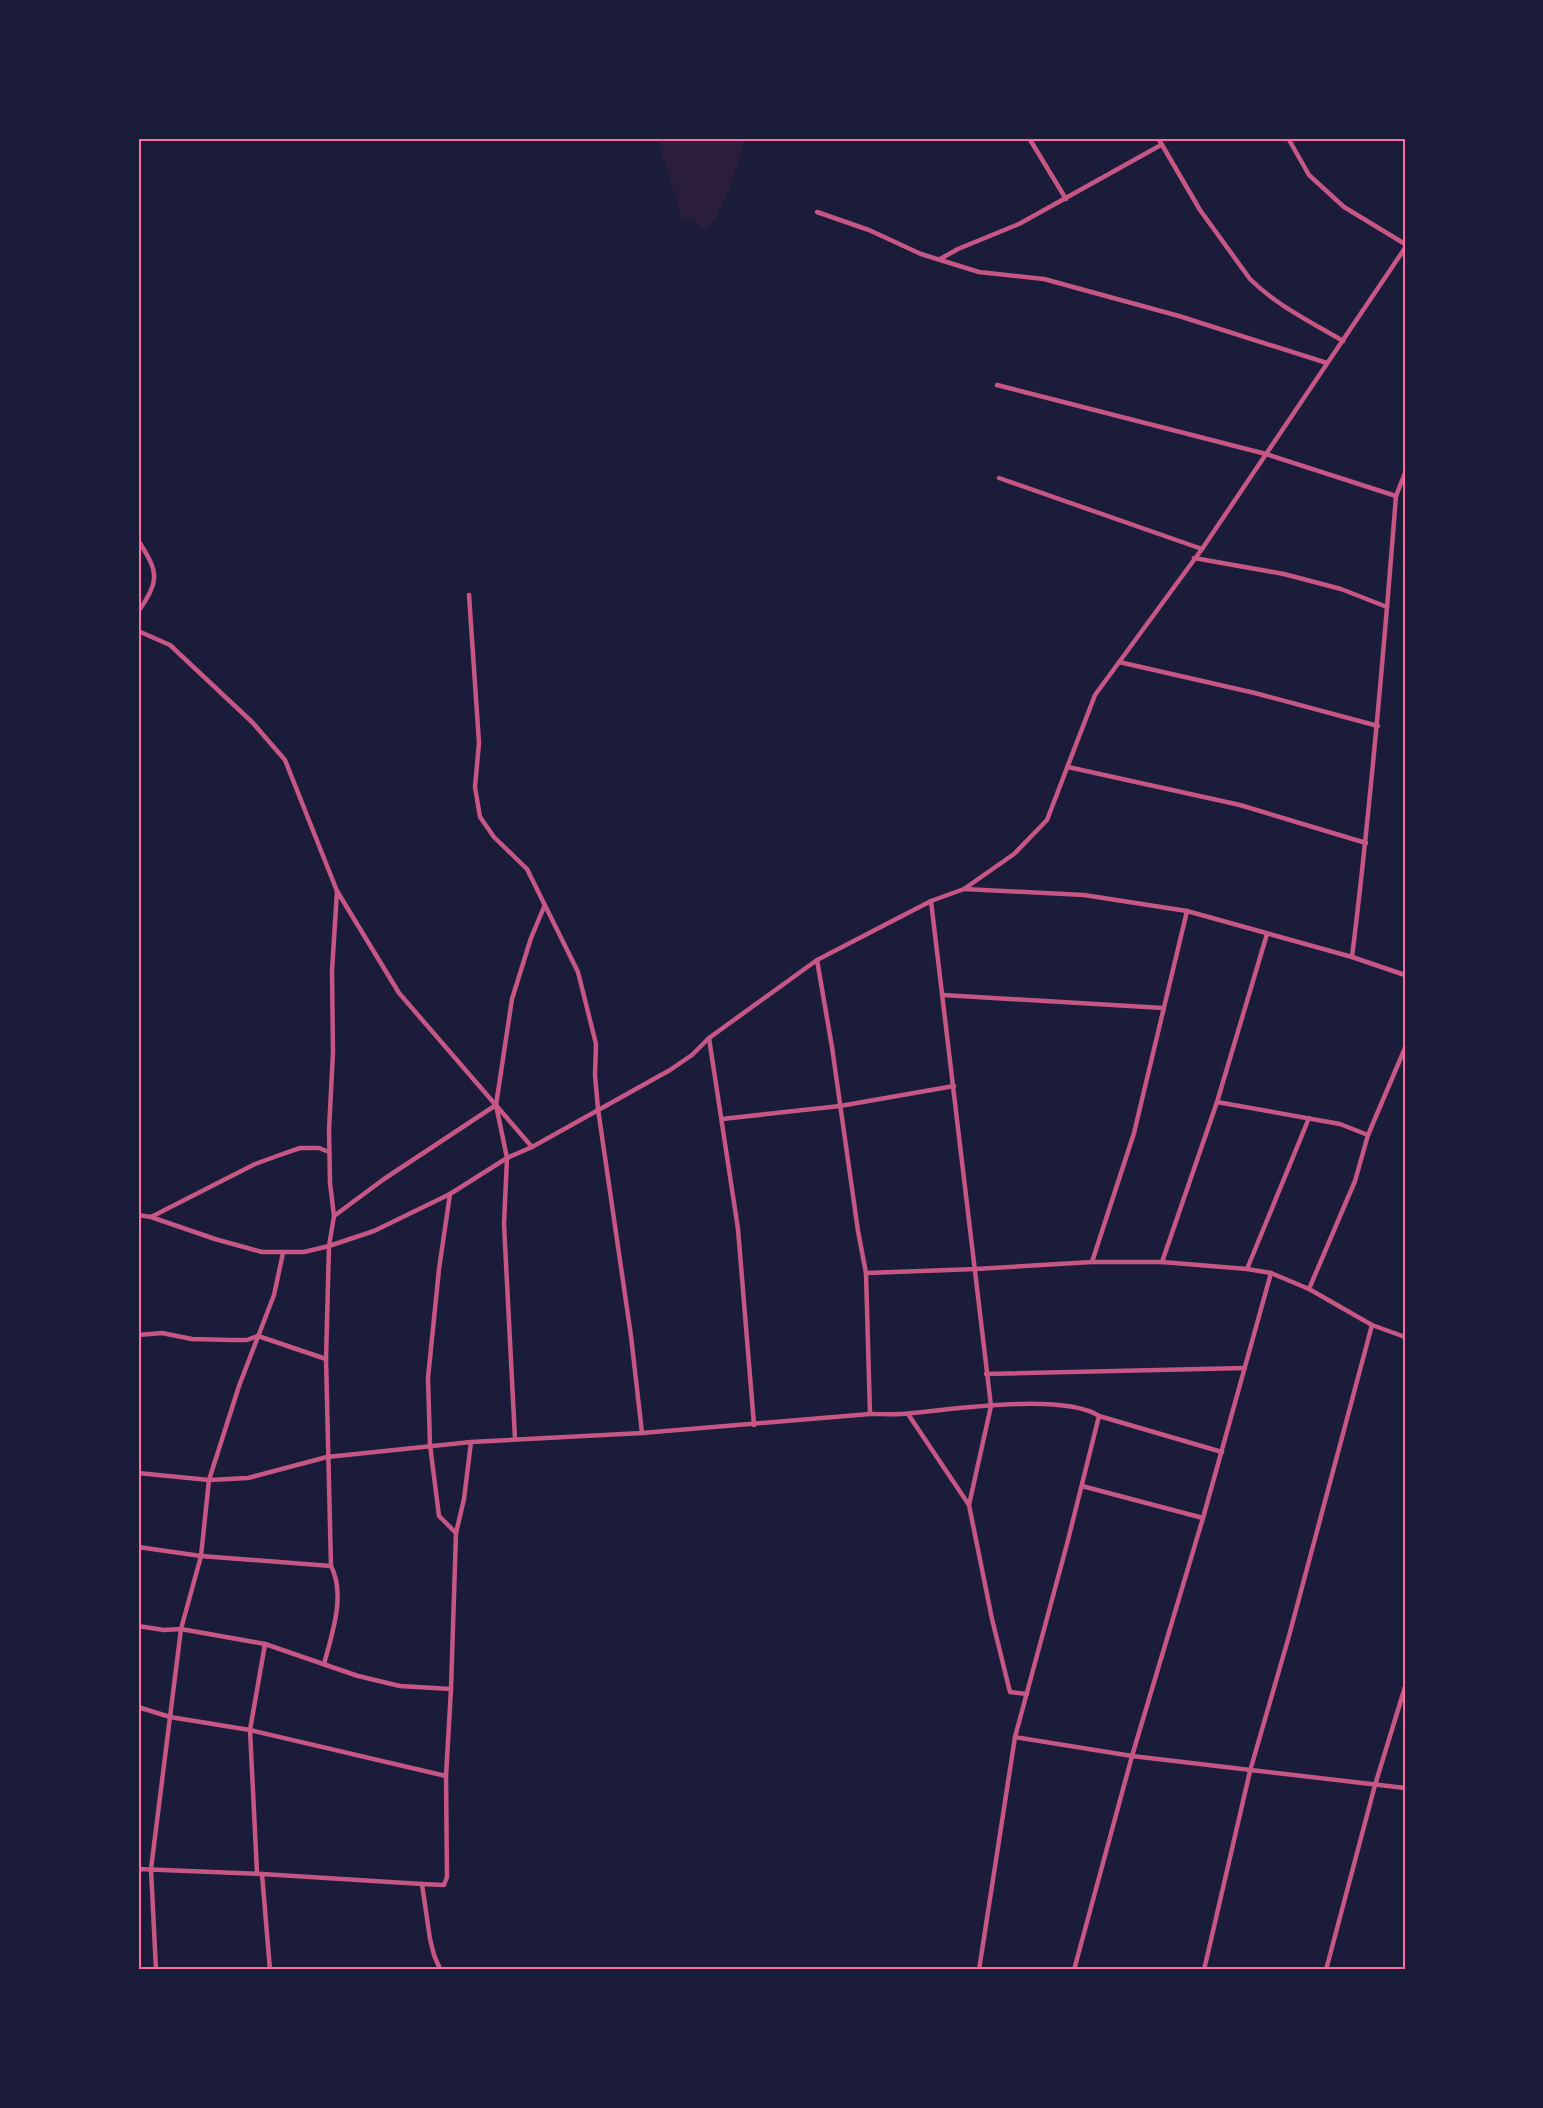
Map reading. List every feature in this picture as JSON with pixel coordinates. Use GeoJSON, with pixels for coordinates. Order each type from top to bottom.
{"type":"FeatureCollection","features":[{"type":"Feature","properties":{"kind":"street"},"geometry":{"type":"LineString","coordinates":[[1029,138],[1066,199]]}},
{"type":"Feature","properties":{"kind":"street"},"geometry":{"type":"LineString","coordinates":[[1158,138],[1200,210],[1250,279],[1260,289],[1343,341]]}},
{"type":"Feature","properties":{"kind":"street"},"geometry":{"type":"LineString","coordinates":[[138,1215],[253,1249],[283,1253],[304,1252],[374,1231],[450,1194],[507,1158],[532,1147],[670,1070],[709,1038],[816,960],[931,901],[964,889],[1014,854],[1047,820],[1095,695],[1202,549],[1405,246],[1344,207],[1326,191],[1309,175],[1288,138]]}},
{"type":"Feature","properties":{"kind":"street"},"geometry":{"type":"LineString","coordinates":[[939,260],[958,249],[1019,224],[1161,145]]}},
{"type":"Feature","properties":{"kind":"street"},"geometry":{"type":"LineString","coordinates":[[817,212],[869,230],[921,254],[979,272],[1044,279],[1179,316],[1328,363]]}},
{"type":"Feature","properties":{"kind":"street"},"geometry":{"type":"LineString","coordinates":[[997,385],[1266,454],[1396,496]]}},
{"type":"Feature","properties":{"kind":"street"},"geometry":{"type":"LineString","coordinates":[[1352,957],[1378,726],[1396,496],[1405,473]]}},
{"type":"Feature","properties":{"kind":"street"},"geometry":{"type":"LineString","coordinates":[[999,478],[1202,549]]}},
{"type":"Feature","properties":{"kind":"street"},"geometry":{"type":"LineString","coordinates":[[138,540],[152,562],[155,577],[153,590],[138,612]]}},
{"type":"Feature","properties":{"kind":"street"},"geometry":{"type":"LineString","coordinates":[[1194,558],[1284,574],[1341,589],[1387,607]]}},
{"type":"Feature","properties":{"kind":"street"},"geometry":{"type":"LineString","coordinates":[[469,595],[479,743],[475,787],[480,817],[494,837],[527,869],[579,972],[596,1044],[595,1075],[598,1109],[631,1336],[642,1433]]}},
{"type":"Feature","properties":{"kind":"street"},"geometry":{"type":"LineString","coordinates":[[138,631],[170,645],[252,722],[285,760],[338,891],[399,993],[532,1147]]}},
{"type":"Feature","properties":{"kind":"street"},"geometry":{"type":"LineString","coordinates":[[1119,662],[1255,693],[1378,726]]}},
{"type":"Feature","properties":{"kind":"street"},"geometry":{"type":"LineString","coordinates":[[1068,767],[1240,805],[1366,843]]}},
{"type":"Feature","properties":{"kind":"street"},"geometry":{"type":"LineString","coordinates":[[964,889],[1084,895],[1187,911],[1352,957],[1405,975]]}},
{"type":"Feature","properties":{"kind":"street"},"geometry":{"type":"LineString","coordinates":[[324,1664],[332,1631],[338,1585],[331,1566],[326,1359],[328,1246],[333,1216],[329,1152],[333,1052],[332,971],[338,891]]}},
{"type":"Feature","properties":{"kind":"street"},"geometry":{"type":"LineString","coordinates":[[931,901],[991,1406],[969,1505]]}},
{"type":"Feature","properties":{"kind":"street"},"geometry":{"type":"LineString","coordinates":[[515,1439],[504,1224],[507,1158],[496,1105],[512,999],[531,938],[544,906]]}},
{"type":"Feature","properties":{"kind":"street"},"geometry":{"type":"LineString","coordinates":[[1092,1262],[1134,1133],[1187,911]]}},
{"type":"Feature","properties":{"kind":"street"},"geometry":{"type":"LineString","coordinates":[[1162,1262],[1217,1102],[1267,934]]}},
{"type":"Feature","properties":{"kind":"street"},"geometry":{"type":"LineString","coordinates":[[816,960],[832,1047],[858,1231],[867,1273],[870,1414]]}},
{"type":"Feature","properties":{"kind":"street"},"geometry":{"type":"LineString","coordinates":[[943,995],[1163,1008]]}},
{"type":"Feature","properties":{"kind":"street"},"geometry":{"type":"LineString","coordinates":[[709,1038],[738,1230],[754,1425]]}},
{"type":"Feature","properties":{"kind":"street"},"geometry":{"type":"LineString","coordinates":[[1309,1289],[1355,1181],[1368,1135],[1405,1048]]}},
{"type":"Feature","properties":{"kind":"street"},"geometry":{"type":"LineString","coordinates":[[722,1119],[840,1106],[954,1086]]}},
{"type":"Feature","properties":{"kind":"street"},"geometry":{"type":"LineString","coordinates":[[1217,1102],[1340,1124],[1368,1135]]}},
{"type":"Feature","properties":{"kind":"street"},"geometry":{"type":"LineString","coordinates":[[333,1216],[384,1179],[496,1105]]}},
{"type":"Feature","properties":{"kind":"street"},"geometry":{"type":"LineString","coordinates":[[1247,1269],[1309,1118]]}},
{"type":"Feature","properties":{"kind":"street"},"geometry":{"type":"LineString","coordinates":[[151,1217],[255,1164],[300,1148],[319,1148],[329,1152]]}},
{"type":"Feature","properties":{"kind":"street"},"geometry":{"type":"LineString","coordinates":[[450,1194],[439,1269],[428,1378],[430,1445],[439,1516],[456,1533]]}},
{"type":"Feature","properties":{"kind":"street"},"geometry":{"type":"LineString","coordinates":[[156,1970],[150,1869],[181,1629],[201,1556],[209,1480],[239,1386],[274,1295],[283,1253]]}},
{"type":"Feature","properties":{"kind":"street"},"geometry":{"type":"LineString","coordinates":[[867,1273],[1092,1262],[1162,1262],[1247,1269],[1271,1273],[1309,1289],[1371,1325],[1405,1337]]}},
{"type":"Feature","properties":{"kind":"street"},"geometry":{"type":"LineString","coordinates":[[1074,1970],[1132,1756],[1222,1452],[1271,1273]]}},
{"type":"Feature","properties":{"kind":"street"},"geometry":{"type":"LineString","coordinates":[[1204,1970],[1250,1771],[1289,1636],[1371,1325]]}},
{"type":"Feature","properties":{"kind":"street"},"geometry":{"type":"LineString","coordinates":[[138,1335],[162,1333],[192,1339],[232,1340],[247,1340],[258,1336],[326,1359]]}},
{"type":"Feature","properties":{"kind":"street"},"geometry":{"type":"LineString","coordinates":[[986,1374],[1245,1368]]}},
{"type":"Feature","properties":{"kind":"street"},"geometry":{"type":"LineString","coordinates":[[138,1473],[209,1480],[248,1478],[327,1457],[430,1445],[642,1433],[991,1406],[1073,1406],[1089,1410],[1099,1416],[1222,1452]]}},
{"type":"Feature","properties":{"kind":"street"},"geometry":{"type":"LineString","coordinates":[[908,1414],[969,1505],[992,1619],[1010,1692],[1027,1694]]}},
{"type":"Feature","properties":{"kind":"street"},"geometry":{"type":"LineString","coordinates":[[979,1970],[1015,1737],[1099,1416]]}},
{"type":"Feature","properties":{"kind":"street"},"geometry":{"type":"LineString","coordinates":[[138,1869],[444,1885],[447,1877],[446,1776],[452,1689],[456,1533],[464,1499],[471,1442]]}},
{"type":"Feature","properties":{"kind":"street"},"geometry":{"type":"LineString","coordinates":[[1082,1486],[1203,1518]]}},
{"type":"Feature","properties":{"kind":"street"},"geometry":{"type":"LineString","coordinates":[[138,1547],[201,1556],[331,1566]]}},
{"type":"Feature","properties":{"kind":"street"},"geometry":{"type":"LineString","coordinates":[[138,1626],[164,1630],[181,1629],[265,1644],[358,1676],[400,1686],[452,1689]]}},
{"type":"Feature","properties":{"kind":"street"},"geometry":{"type":"LineString","coordinates":[[265,1644],[250,1730],[260,1874],[270,1970]]}},
{"type":"Feature","properties":{"kind":"street"},"geometry":{"type":"LineString","coordinates":[[1326,1970],[1375,1785],[1405,1687]]}},
{"type":"Feature","properties":{"kind":"street"},"geometry":{"type":"LineString","coordinates":[[138,1707],[170,1718],[250,1730],[446,1776]]}},
{"type":"Feature","properties":{"kind":"street"},"geometry":{"type":"LineString","coordinates":[[1015,1737],[1132,1756],[1405,1788]]}},
{"type":"Feature","properties":{"kind":"street"},"geometry":{"type":"LineString","coordinates":[[422,1884],[430,1939],[441,1970]]}},
{"type":"Feature","properties":{"kind":"shaded area"},"geometry":{"type":"Polygon","coordinates":[[[657,138],[745,138],[730,187],[712,224],[706,231],[694,221],[682,218],[657,138]]]}}]}
